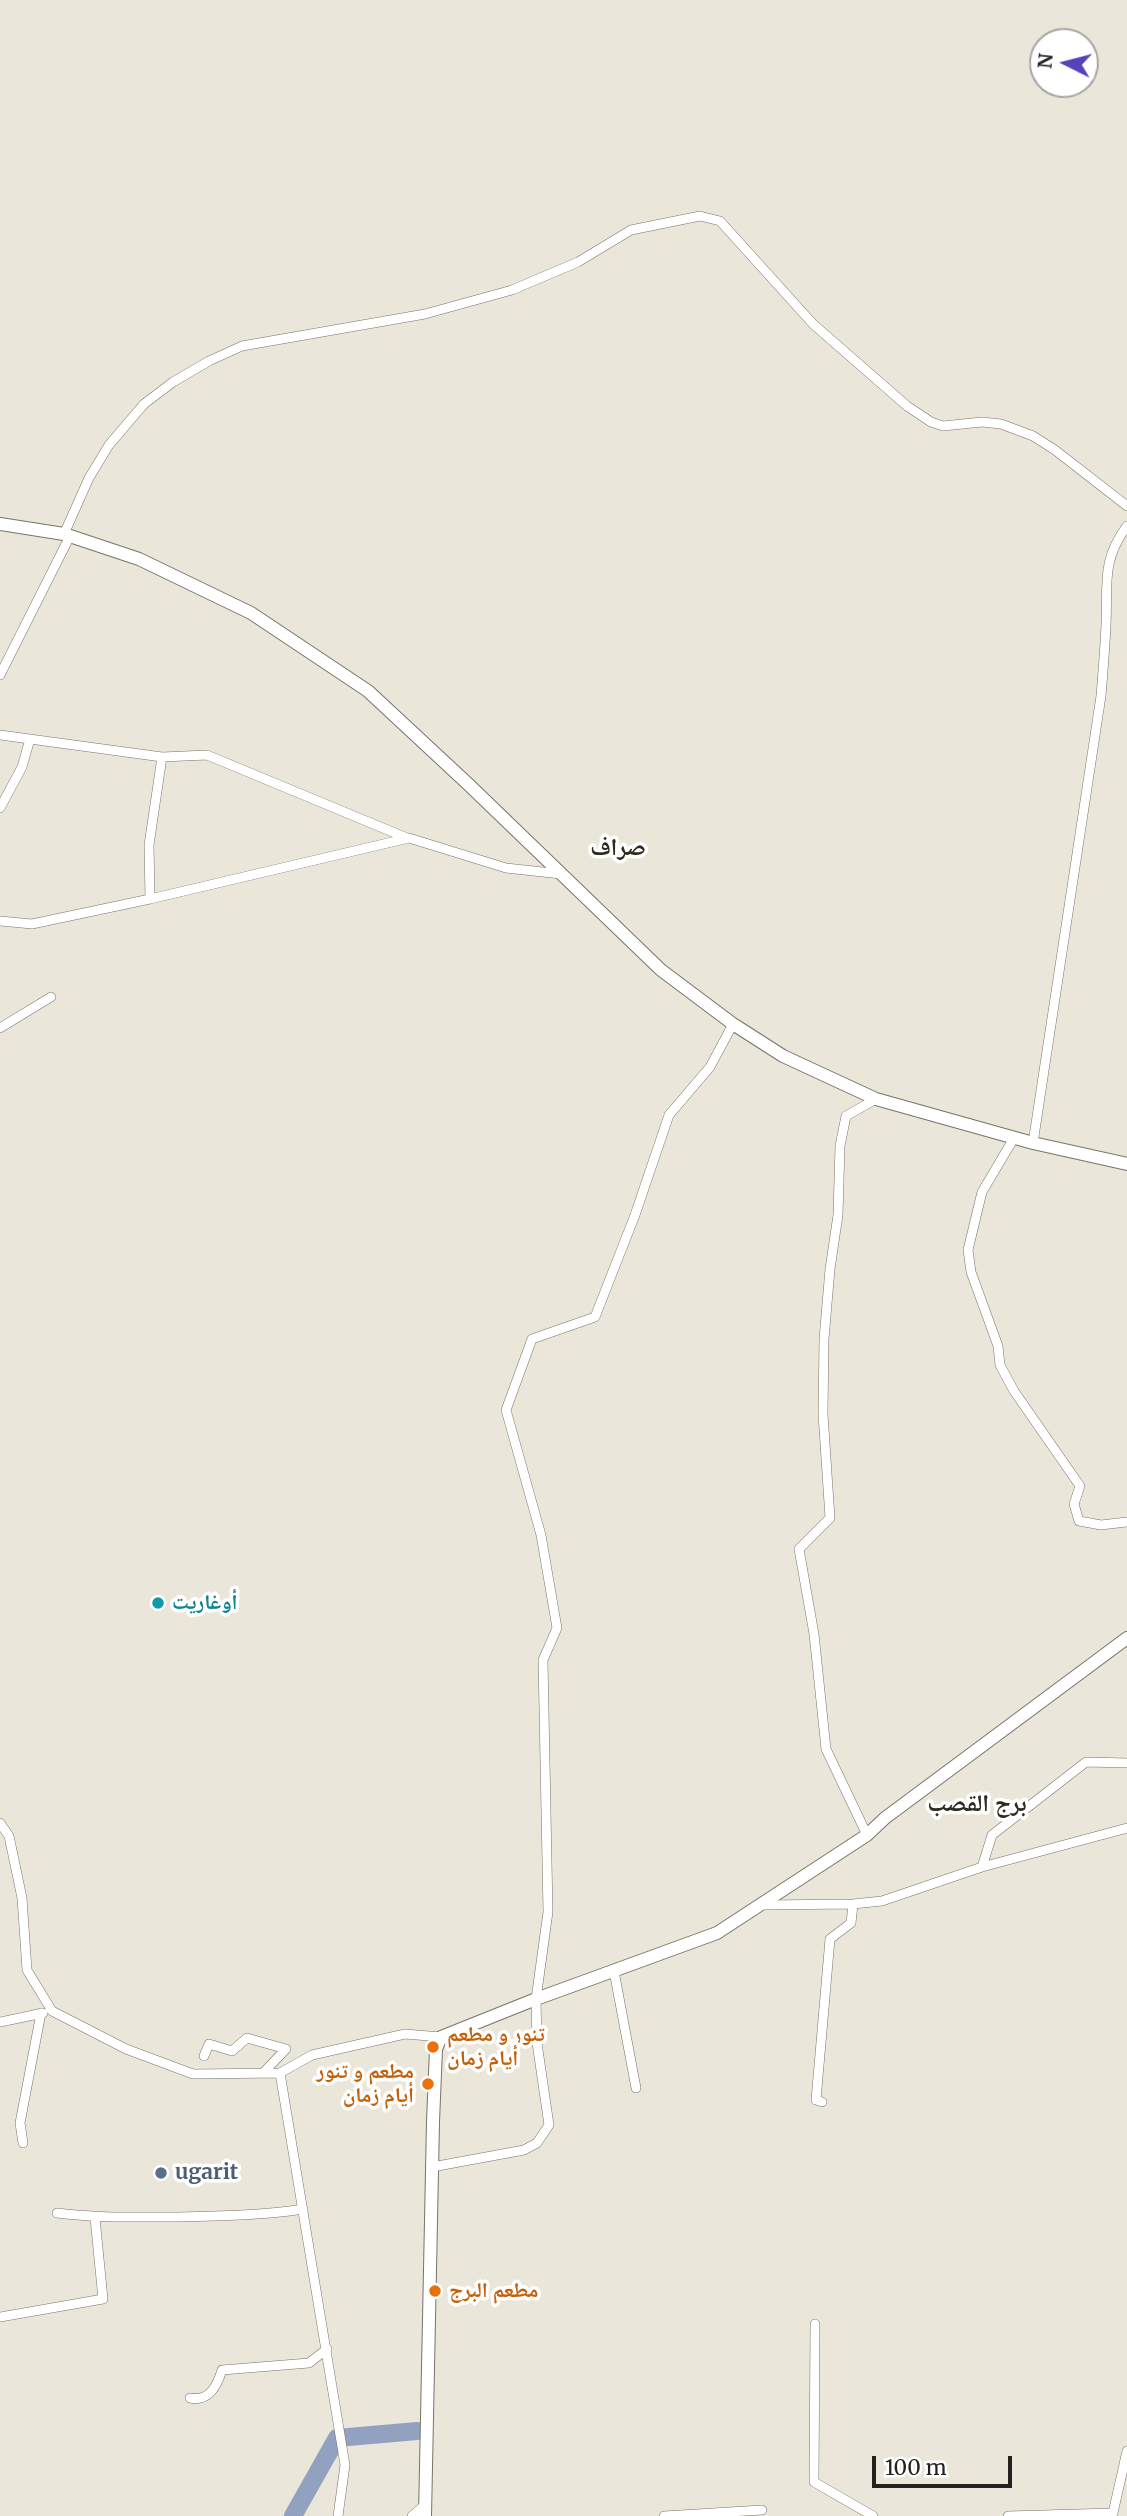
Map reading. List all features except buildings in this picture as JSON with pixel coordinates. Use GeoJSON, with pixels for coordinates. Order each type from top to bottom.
{"type":"FeatureCollection","features":[{"type":"Feature","properties":{"kind":"main road"},"geometry":{"type":"LineString","coordinates":[[0,524],[67,535],[139,559],[251,613],[368,691],[661,970],[733,1024],[783,1056],[876,1099],[1033,1143],[1127,1164]]}},
{"type":"Feature","properties":{"kind":"main road"},"geometry":{"type":"LineString","coordinates":[[425,2510],[432,2167],[436,2049],[441,2037],[714,1934],[764,1905],[867,1835],[885,1818],[1127,1638]]}},
{"type":"Feature","properties":{"kind":"street"},"geometry":{"type":"LineString","coordinates":[[0,675],[67,535],[89,478],[109,445],[144,404],[173,382],[209,360],[242,346],[425,314],[512,289],[578,262],[631,230],[700,216],[720,220],[813,324],[907,406],[931,422],[943,426],[991,423],[1032,436],[1055,450],[1127,506]]}},
{"type":"Feature","properties":{"kind":"street"},"geometry":{"type":"LineString","coordinates":[[1033,1143],[1101,696],[1106,576],[1117,540],[1127,526]]}},
{"type":"Feature","properties":{"kind":"street"},"geometry":{"type":"LineString","coordinates":[[0,736],[162,757],[207,755],[409,838],[506,868],[563,875]]}},
{"type":"Feature","properties":{"kind":"street"},"geometry":{"type":"LineString","coordinates":[[0,808],[22,766],[30,740]]}},
{"type":"Feature","properties":{"kind":"street"},"geometry":{"type":"LineString","coordinates":[[150,900],[149,845],[162,757]]}},
{"type":"Feature","properties":{"kind":"street"},"geometry":{"type":"LineString","coordinates":[[0,921],[32,924],[150,900],[409,838]]}},
{"type":"Feature","properties":{"kind":"street"},"geometry":{"type":"LineString","coordinates":[[0,1028],[51,997]]}},
{"type":"Feature","properties":{"kind":"street"},"geometry":{"type":"LineString","coordinates":[[432,2167],[524,2150],[537,2143],[549,2125],[537,2043],[536,2000],[548,1912],[543,1660],[557,1628],[541,1535],[506,1410],[532,1339],[595,1317],[635,1215],[669,1115],[710,1067],[733,1024]]}},
{"type":"Feature","properties":{"kind":"street"},"geometry":{"type":"LineString","coordinates":[[867,1835],[826,1749],[814,1634],[799,1549],[830,1518],[823,1414],[824,1339],[838,1215],[840,1146],[846,1116],[876,1099]]}},
{"type":"Feature","properties":{"kind":"street"},"geometry":{"type":"LineString","coordinates":[[1014,1138],[982,1192],[968,1250],[971,1272],[998,1346],[1000,1365],[1014,1391],[1080,1486],[1074,1504],[1079,1521],[1101,1525],[1127,1522]]}},
{"type":"Feature","properties":{"kind":"street"},"geometry":{"type":"LineString","coordinates":[[982,1867],[992,1835],[1086,1762],[1127,1763]]}},
{"type":"Feature","properties":{"kind":"street"},"geometry":{"type":"LineString","coordinates":[[0,1823],[9,1836],[22,1898],[27,1970],[52,2011],[126,2049],[193,2074],[280,2073],[312,2055],[405,2034],[441,2037]]}},
{"type":"Feature","properties":{"kind":"street"},"geometry":{"type":"LineString","coordinates":[[764,1905],[853,1905],[882,1900],[982,1867],[1127,1828]]}},
{"type":"Feature","properties":{"kind":"street"},"geometry":{"type":"LineString","coordinates":[[822,2102],[816,2100],[830,1939],[851,1923],[853,1905]]}},
{"type":"Feature","properties":{"kind":"street"},"geometry":{"type":"LineString","coordinates":[[614,1971],[636,2088]]}},
{"type":"Feature","properties":{"kind":"street"},"geometry":{"type":"LineString","coordinates":[[0,2022],[52,2011]]}},
{"type":"Feature","properties":{"kind":"street"},"geometry":{"type":"LineString","coordinates":[[23,2144],[20,2123],[41,2013]]}},
{"type":"Feature","properties":{"kind":"street"},"geometry":{"type":"LineString","coordinates":[[204,2056],[209,2044],[232,2051],[247,2038],[286,2049],[263,2073]]}},
{"type":"Feature","properties":{"kind":"street"},"geometry":{"type":"LineString","coordinates":[[280,2073],[345,2465],[338,2516]]}},
{"type":"Feature","properties":{"kind":"street"},"geometry":{"type":"LineString","coordinates":[[57,2213],[95,2218],[265,2215],[303,2209]]}},
{"type":"Feature","properties":{"kind":"street"},"geometry":{"type":"LineString","coordinates":[[0,2317],[103,2299],[95,2218]]}},
{"type":"Feature","properties":{"kind":"street"},"geometry":{"type":"LineString","coordinates":[[815,2324],[814,2482],[873,2516]]}},
{"type":"Feature","properties":{"kind":"street"},"geometry":{"type":"LineString","coordinates":[[190,2398],[208,2396],[218,2384],[222,2370],[309,2363],[327,2349]]}},
{"type":"Feature","properties":{"kind":"street"},"geometry":{"type":"LineString","coordinates":[[1008,2516],[1113,2513],[1127,2451]]}},
{"type":"Feature","properties":{"kind":"street"},"geometry":{"type":"LineString","coordinates":[[412,2516],[425,2510]]}},
{"type":"Feature","properties":{"kind":"street"},"geometry":{"type":"LineString","coordinates":[[664,2516],[762,2511]]}},
{"type":"Feature","properties":{"kind":"waterway"},"geometry":{"type":"LineString","coordinates":[[293,2516],[337,2438],[417,2431]]}},
{"type":"Feature","properties":{"kind":"place","name":"أوغاريت"},"geometry":{"type":"Point","coordinates":[158,1603]}},
{"type":"Feature","properties":{"kind":"place","name":"تنور و مطعم أيام زمان"},"geometry":{"type":"Point","coordinates":[433,2047]}},
{"type":"Feature","properties":{"kind":"place","name":"مطعم و تنور أيام زمان"},"geometry":{"type":"Point","coordinates":[428,2084]}},
{"type":"Feature","properties":{"kind":"place","name":"ugarit"},"geometry":{"type":"Point","coordinates":[161,2173]}},
{"type":"Feature","properties":{"kind":"place","name":"مطعم البرج"},"geometry":{"type":"Point","coordinates":[435,2291]}},
{"type":"Feature","properties":{"kind":"district","name":"صراف"},"geometry":{"type":"Point","coordinates":[618,848]}},
{"type":"Feature","properties":{"kind":"district","name":"برج القصب"},"geometry":{"type":"Point","coordinates":[977,1804]}}]}
